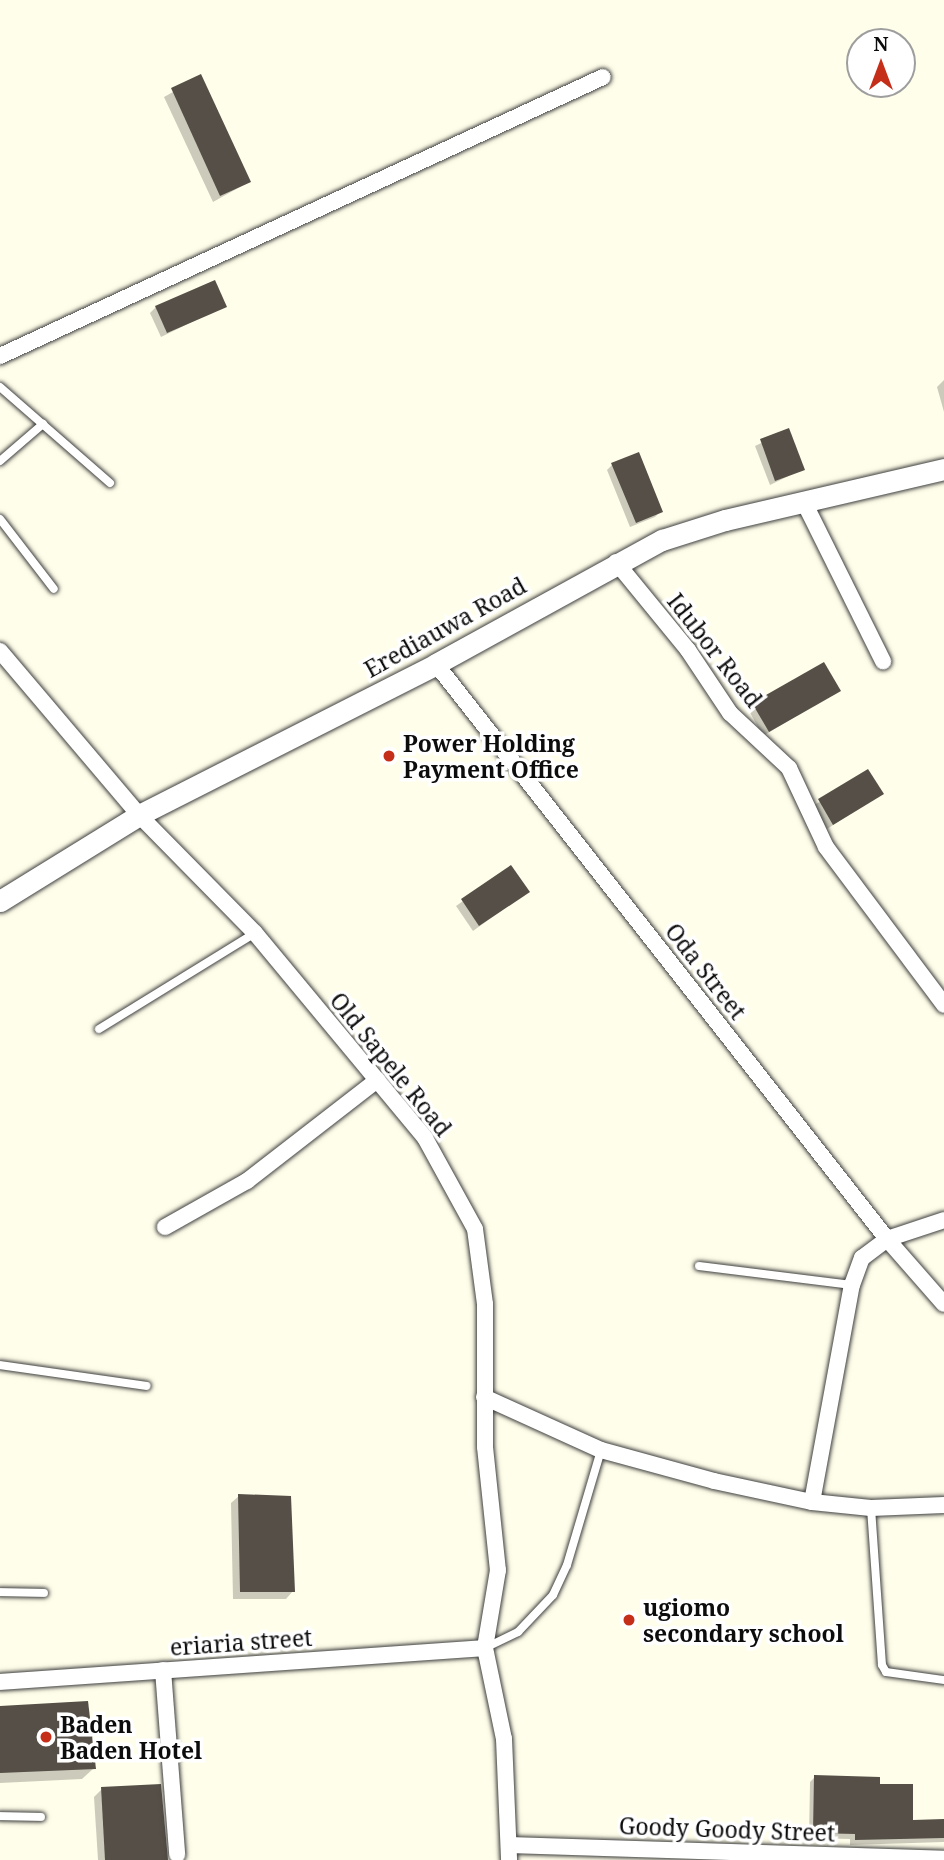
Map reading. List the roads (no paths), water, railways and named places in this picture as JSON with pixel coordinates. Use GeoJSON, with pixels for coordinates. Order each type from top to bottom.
{"type":"FeatureCollection","features":[{"type":"Feature","properties":{"kind":"street"},"geometry":{"type":"LineString","coordinates":[[0,356],[603,77]]}},
{"type":"Feature","properties":{"kind":"street","name":"Erediauwa Road"},"geometry":{"type":"LineString","coordinates":[[0,901],[139,815],[436,664],[616,562],[675,536],[944,469]]}},
{"type":"Feature","properties":{"kind":"street"},"geometry":{"type":"LineString","coordinates":[[804,502],[883,660]]}},
{"type":"Feature","properties":{"kind":"street","name":"Idubor Road"},"geometry":{"type":"LineString","coordinates":[[616,562],[688,650],[730,713],[789,768],[826,847],[944,1005]]}},
{"type":"Feature","properties":{"kind":"street","name":"Old Sapele Road"},"geometry":{"type":"LineString","coordinates":[[0,651],[139,815],[255,933],[425,1138],[475,1229],[485,1304],[484,1397],[498,1570],[485,1647],[504,1739],[509,1853]]}},
{"type":"Feature","properties":{"kind":"street","name":"Oda Street"},"geometry":{"type":"LineString","coordinates":[[436,664],[887,1239],[944,1304]]}},
{"type":"Feature","properties":{"kind":"street"},"geometry":{"type":"LineString","coordinates":[[164,1227],[247,1181],[377,1080]]}},
{"type":"Feature","properties":{"kind":"street"},"geometry":{"type":"LineString","coordinates":[[812,1502],[852,1285],[862,1258],[887,1239],[944,1220]]}},
{"type":"Feature","properties":{"kind":"street"},"geometry":{"type":"LineString","coordinates":[[484,1397],[601,1450],[714,1481],[812,1502],[871,1508],[944,1505]]}},
{"type":"Feature","properties":{"kind":"street","name":"eriaria street"},"geometry":{"type":"LineString","coordinates":[[0,1682],[485,1647]]}},
{"type":"Feature","properties":{"kind":"street"},"geometry":{"type":"LineString","coordinates":[[163,1670],[177,1854]]}},
{"type":"Feature","properties":{"kind":"street","name":"Goody Goody Street"},"geometry":{"type":"LineString","coordinates":[[509,1853],[944,1859]]}},
{"type":"Feature","properties":{"kind":"lane"},"geometry":{"type":"LineString","coordinates":[[0,387],[110,483]]}},
{"type":"Feature","properties":{"kind":"lane"},"geometry":{"type":"LineString","coordinates":[[0,461],[43,424]]}},
{"type":"Feature","properties":{"kind":"lane"},"geometry":{"type":"LineString","coordinates":[[0,519],[54,589]]}},
{"type":"Feature","properties":{"kind":"lane"},"geometry":{"type":"LineString","coordinates":[[99,1029],[255,933]]}},
{"type":"Feature","properties":{"kind":"lane"},"geometry":{"type":"LineString","coordinates":[[699,1266],[852,1285]]}},
{"type":"Feature","properties":{"kind":"lane"},"geometry":{"type":"LineString","coordinates":[[0,1365],[147,1387]]}},
{"type":"Feature","properties":{"kind":"lane"},"geometry":{"type":"LineString","coordinates":[[485,1647],[518,1632],[553,1595],[567,1565],[601,1450]]}},
{"type":"Feature","properties":{"kind":"lane"},"geometry":{"type":"LineString","coordinates":[[871,1508],[882,1665],[886,1672],[944,1680]]}},
{"type":"Feature","properties":{"kind":"lane"},"geometry":{"type":"LineString","coordinates":[[0,1592],[44,1593]]}},
{"type":"Feature","properties":{"kind":"lane"},"geometry":{"type":"LineString","coordinates":[[0,1816],[41,1817]]}},
{"type":"Feature","properties":{"kind":"place","name":"Power Holding Payment Office"},"geometry":{"type":"Point","coordinates":[389,756]}},
{"type":"Feature","properties":{"kind":"place","name":"ugiomo secondary school"},"geometry":{"type":"Point","coordinates":[629,1620]}},
{"type":"Feature","properties":{"kind":"place","name":"Baden Baden Hotel"},"geometry":{"type":"Point","coordinates":[46,1737]}}]}
